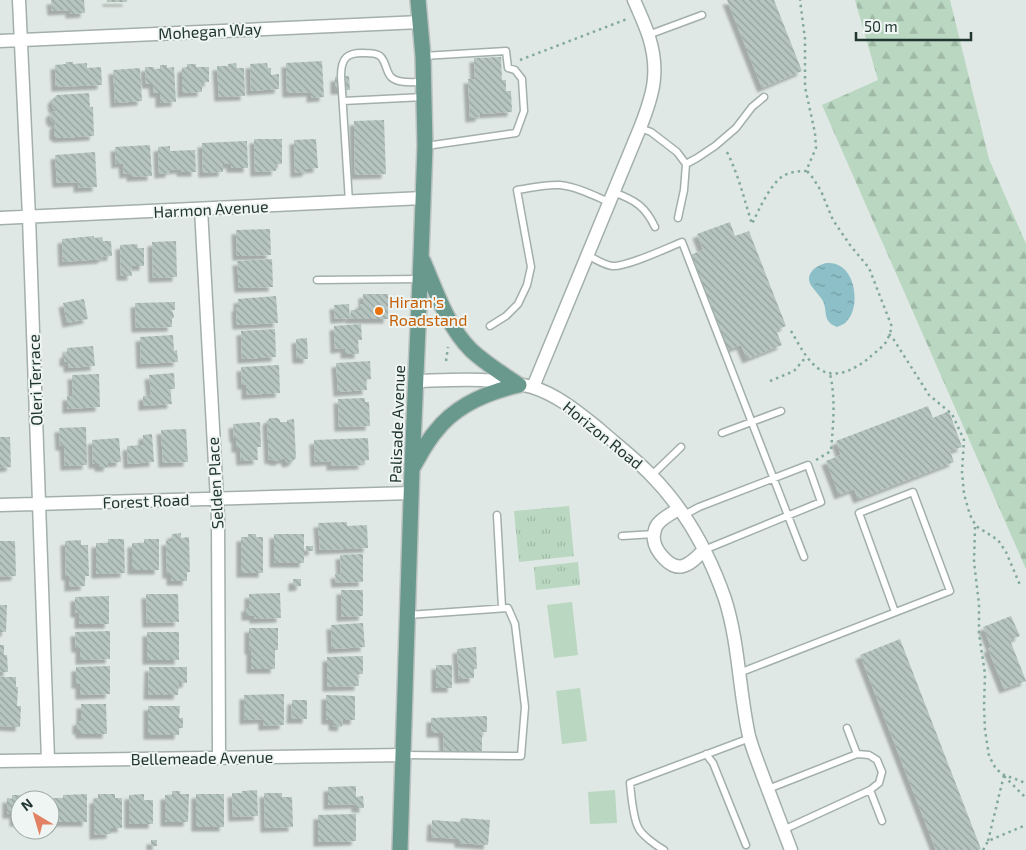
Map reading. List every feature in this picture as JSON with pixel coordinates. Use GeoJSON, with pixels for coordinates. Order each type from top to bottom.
{"type":"FeatureCollection","features":[{"type":"Feature","properties":{"kind":"main road","name":"Palisade Avenue"},"geometry":{"type":"LineString","coordinates":[[400,850],[423,198],[424,82],[418,0]]}},
{"type":"Feature","properties":{"kind":"main road"},"geometry":{"type":"LineString","coordinates":[[421,257],[445,314],[470,349],[486,362],[526,386]]}},
{"type":"Feature","properties":{"kind":"main road"},"geometry":{"type":"LineString","coordinates":[[412,468],[436,431],[451,415],[463,407],[499,390],[526,386]]}},
{"type":"Feature","properties":{"kind":"street","name":"Oleri Terrace"},"geometry":{"type":"LineString","coordinates":[[19,0],[30,217],[48,760]]}},
{"type":"Feature","properties":{"kind":"street"},"geometry":{"type":"LineString","coordinates":[[526,386],[587,255],[651,98],[654,81],[652,50],[634,0]]}},
{"type":"Feature","properties":{"kind":"street","name":"Mohegan Way"},"geometry":{"type":"LineString","coordinates":[[0,41],[420,22]]}},
{"type":"Feature","properties":{"kind":"street","name":"Harmon Avenue"},"geometry":{"type":"LineString","coordinates":[[0,218],[423,198]]}},
{"type":"Feature","properties":{"kind":"street","name":"Selden Place"},"geometry":{"type":"LineString","coordinates":[[201,209],[217,499],[219,758]]}},
{"type":"Feature","properties":{"kind":"street","name":"Horizon Road"},"geometry":{"type":"LineString","coordinates":[[416,381],[486,380],[526,386],[558,398],[640,463],[682,512],[714,570],[725,601],[733,635],[750,738],[791,850]]}},
{"type":"Feature","properties":{"kind":"street","name":"Forest Road"},"geometry":{"type":"LineString","coordinates":[[0,505],[412,493]]}},
{"type":"Feature","properties":{"kind":"street"},"geometry":{"type":"LineString","coordinates":[[682,512],[663,520],[656,526],[654,539],[662,556],[674,566],[682,567],[704,550]]}},
{"type":"Feature","properties":{"kind":"street","name":"Bellemeade Avenue"},"geometry":{"type":"LineString","coordinates":[[0,761],[404,755]]}},
{"type":"Feature","properties":{"kind":"lane"},"geometry":{"type":"LineString","coordinates":[[648,35],[702,15]]}},
{"type":"Feature","properties":{"kind":"lane"},"geometry":{"type":"LineString","coordinates":[[423,56],[506,51],[508,68],[515,70],[522,79],[524,111],[516,133],[424,146]]}},
{"type":"Feature","properties":{"kind":"lane"},"geometry":{"type":"LineString","coordinates":[[349,202],[341,66],[344,58],[357,52],[372,53],[381,57],[391,77],[399,81],[424,82]]}},
{"type":"Feature","properties":{"kind":"lane"},"geometry":{"type":"LineString","coordinates":[[343,101],[424,97]]}},
{"type":"Feature","properties":{"kind":"lane"},"geometry":{"type":"LineString","coordinates":[[686,164],[715,146],[736,128],[752,107],[764,98]]}},
{"type":"Feature","properties":{"kind":"lane"},"geometry":{"type":"LineString","coordinates":[[640,128],[650,132],[677,152],[686,164],[684,190],[678,218]]}},
{"type":"Feature","properties":{"kind":"lane"},"geometry":{"type":"LineString","coordinates":[[490,326],[506,316],[518,304],[527,284],[531,267],[517,190],[562,186],[635,201],[650,217],[655,227]]}},
{"type":"Feature","properties":{"kind":"lane"},"geometry":{"type":"LineString","coordinates":[[587,255],[611,266],[620,266],[682,242],[804,557]]}},
{"type":"Feature","properties":{"kind":"lane"},"geometry":{"type":"LineString","coordinates":[[317,280],[420,278]]}},
{"type":"Feature","properties":{"kind":"lane"},"geometry":{"type":"LineString","coordinates":[[722,433],[781,411]]}},
{"type":"Feature","properties":{"kind":"lane"},"geometry":{"type":"LineString","coordinates":[[652,475],[681,447]]}},
{"type":"Feature","properties":{"kind":"lane"},"geometry":{"type":"LineString","coordinates":[[682,512],[808,465],[821,502],[704,550]]}},
{"type":"Feature","properties":{"kind":"lane"},"geometry":{"type":"LineString","coordinates":[[739,673],[950,591],[913,492],[859,513],[895,612]]}},
{"type":"Feature","properties":{"kind":"lane"},"geometry":{"type":"LineString","coordinates":[[497,515],[502,608]]}},
{"type":"Feature","properties":{"kind":"lane"},"geometry":{"type":"LineString","coordinates":[[622,536],[654,534]]}},
{"type":"Feature","properties":{"kind":"lane"},"geometry":{"type":"LineString","coordinates":[[404,755],[521,756],[525,707],[515,624],[508,608],[408,615]]}},
{"type":"Feature","properties":{"kind":"lane"},"geometry":{"type":"LineString","coordinates":[[847,728],[856,754]]}},
{"type":"Feature","properties":{"kind":"lane"},"geometry":{"type":"LineString","coordinates":[[664,850],[655,845],[638,828],[630,783],[750,738]]}},
{"type":"Feature","properties":{"kind":"lane"},"geometry":{"type":"LineString","coordinates":[[706,754],[713,763],[746,845]]}},
{"type":"Feature","properties":{"kind":"lane"},"geometry":{"type":"LineString","coordinates":[[768,789],[856,754],[869,755],[877,760],[882,772],[879,784],[870,790],[783,830]]}},
{"type":"Feature","properties":{"kind":"lane"},"geometry":{"type":"LineString","coordinates":[[870,790],[882,821]]}},
{"type":"Feature","properties":{"kind":"path"},"geometry":{"type":"LineString","coordinates":[[800,0],[805,39],[805,87],[815,133],[816,148],[806,171]]}},
{"type":"Feature","properties":{"kind":"path"},"geometry":{"type":"LineString","coordinates":[[515,70],[517,61],[640,15]]}},
{"type":"Feature","properties":{"kind":"path"},"geometry":{"type":"LineString","coordinates":[[727,152],[744,195],[752,224],[777,180],[784,175],[806,171]]}},
{"type":"Feature","properties":{"kind":"path"},"geometry":{"type":"LineString","coordinates":[[791,331],[806,356],[818,369],[830,374],[854,369],[886,342],[892,327],[868,268],[834,220],[821,191],[806,171]]}},
{"type":"Feature","properties":{"kind":"path"},"geometry":{"type":"LineString","coordinates":[[889,334],[929,395],[952,414],[964,440],[962,472],[964,494],[970,515],[975,525],[998,540],[1006,552],[1020,586]]}},
{"type":"Feature","properties":{"kind":"path"},"geometry":{"type":"LineString","coordinates":[[770,381],[794,371],[806,356]]}},
{"type":"Feature","properties":{"kind":"path"},"geometry":{"type":"LineString","coordinates":[[808,465],[831,451],[834,397],[830,374]]}},
{"type":"Feature","properties":{"kind":"path"},"geometry":{"type":"LineString","coordinates":[[975,525],[974,562],[979,604],[979,634],[985,674],[985,730],[989,756],[996,770],[1026,798]]}},
{"type":"Feature","properties":{"kind":"path"},"geometry":{"type":"LineString","coordinates":[[1004,776],[1026,784]]}},
{"type":"Feature","properties":{"kind":"path"},"geometry":{"type":"LineString","coordinates":[[983,850],[988,841],[1004,776]]}},
{"type":"Feature","properties":{"kind":"path"},"geometry":{"type":"LineString","coordinates":[[988,841],[1026,825]]}},
{"type":"Feature","properties":{"kind":"green space"},"geometry":{"type":"Polygon","coordinates":[[[855,0],[950,0],[989,159],[1026,244],[1026,569],[822,105],[878,80],[855,0]]]}},
{"type":"Feature","properties":{"kind":"green space"},"geometry":{"type":"Polygon","coordinates":[[[569,506],[574,556],[519,562],[514,511],[569,506]]]}},
{"type":"Feature","properties":{"kind":"green space"},"geometry":{"type":"Polygon","coordinates":[[[578,562],[580,585],[536,590],[534,567],[578,562]]]}},
{"type":"Feature","properties":{"kind":"green space"},"geometry":{"type":"Polygon","coordinates":[[[572,602],[578,655],[554,658],[547,605],[572,602]]]}},
{"type":"Feature","properties":{"kind":"green space"},"geometry":{"type":"Polygon","coordinates":[[[580,688],[587,741],[562,744],[556,691],[580,688]]]}},
{"type":"Feature","properties":{"kind":"green space"},"geometry":{"type":"Polygon","coordinates":[[[615,790],[617,823],[590,824],[588,792],[615,790]]]}},
{"type":"Feature","properties":{"kind":"water"},"geometry":{"type":"Polygon","coordinates":[[[826,263],[838,265],[844,269],[849,275],[854,291],[854,308],[851,315],[845,323],[837,327],[832,325],[827,319],[823,301],[810,284],[809,279],[814,269],[826,263]]]}},
{"type":"Feature","properties":{"kind":"building"},"geometry":{"type":"Polygon","coordinates":[[[51,0],[84,0],[85,13],[70,14],[70,10],[52,11],[51,0]]]}},
{"type":"Feature","properties":{"kind":"building"},"geometry":{"type":"Polygon","coordinates":[[[107,0],[127,0],[127,2],[107,2],[107,0]]]}},
{"type":"Feature","properties":{"kind":"building"},"geometry":{"type":"Polygon","coordinates":[[[727,0],[774,0],[802,71],[762,88],[727,0]]]}},
{"type":"Feature","properties":{"kind":"building"},"geometry":{"type":"Polygon","coordinates":[[[501,57],[502,80],[506,80],[506,91],[511,91],[512,112],[480,114],[480,117],[470,118],[468,79],[475,79],[474,58],[501,57]]]}},
{"type":"Feature","properties":{"kind":"building"},"geometry":{"type":"Polygon","coordinates":[[[322,61],[324,97],[311,98],[311,92],[287,93],[286,63],[322,61]]]}},
{"type":"Feature","properties":{"kind":"building"},"geometry":{"type":"Polygon","coordinates":[[[66,62],[73,62],[73,64],[87,63],[87,68],[101,67],[102,85],[56,87],[55,65],[66,64],[66,62]]]}},
{"type":"Feature","properties":{"kind":"building"},"geometry":{"type":"Polygon","coordinates":[[[236,63],[237,68],[244,68],[245,96],[219,97],[217,66],[228,66],[228,64],[236,63]]]}},
{"type":"Feature","properties":{"kind":"building"},"geometry":{"type":"Polygon","coordinates":[[[267,63],[268,68],[271,68],[271,75],[279,74],[279,89],[251,91],[250,64],[267,63]]]}},
{"type":"Feature","properties":{"kind":"building"},"geometry":{"type":"Polygon","coordinates":[[[187,64],[196,64],[196,67],[209,67],[209,82],[202,82],[202,92],[182,93],[182,68],[187,67],[187,64]]]}},
{"type":"Feature","properties":{"kind":"building"},"geometry":{"type":"Polygon","coordinates":[[[160,65],[167,65],[167,68],[174,67],[176,102],[160,103],[160,93],[154,93],[153,84],[146,84],[145,67],[160,69],[160,65]]]}},
{"type":"Feature","properties":{"kind":"building"},"geometry":{"type":"Polygon","coordinates":[[[140,68],[142,101],[115,103],[113,70],[140,68]]]}},
{"type":"Feature","properties":{"kind":"building"},"geometry":{"type":"Polygon","coordinates":[[[349,76],[350,90],[335,90],[335,77],[349,76]]]}},
{"type":"Feature","properties":{"kind":"building"},"geometry":{"type":"Polygon","coordinates":[[[89,93],[90,107],[93,107],[94,136],[58,138],[54,135],[54,126],[57,122],[54,123],[51,120],[50,114],[53,111],[57,111],[53,108],[52,100],[57,95],[89,93]]]}},
{"type":"Feature","properties":{"kind":"building"},"geometry":{"type":"Polygon","coordinates":[[[384,120],[386,174],[355,175],[354,121],[384,120]]]}},
{"type":"Feature","properties":{"kind":"building"},"geometry":{"type":"Polygon","coordinates":[[[254,139],[282,139],[282,164],[276,164],[276,171],[255,172],[254,139]]]}},
{"type":"Feature","properties":{"kind":"building"},"geometry":{"type":"Polygon","coordinates":[[[316,139],[318,168],[307,169],[307,172],[295,173],[294,140],[316,139]]]}},
{"type":"Feature","properties":{"kind":"building"},"geometry":{"type":"Polygon","coordinates":[[[247,141],[248,168],[231,168],[231,164],[223,164],[223,172],[203,173],[202,143],[247,141]]]}},
{"type":"Feature","properties":{"kind":"building"},"geometry":{"type":"Polygon","coordinates":[[[150,145],[152,176],[131,177],[131,173],[124,174],[123,163],[116,164],[115,147],[150,145]]]}},
{"type":"Feature","properties":{"kind":"building"},"geometry":{"type":"Polygon","coordinates":[[[170,146],[170,151],[195,150],[196,172],[181,172],[181,169],[159,174],[158,147],[170,146]]]}},
{"type":"Feature","properties":{"kind":"building"},"geometry":{"type":"Polygon","coordinates":[[[95,152],[97,187],[78,188],[78,182],[57,183],[55,155],[95,152]]]}},
{"type":"Feature","properties":{"kind":"building"},"geometry":{"type":"Polygon","coordinates":[[[730,222],[735,236],[749,231],[786,326],[776,330],[782,345],[747,359],[741,345],[727,350],[690,255],[703,250],[697,234],[730,222]]]}},
{"type":"Feature","properties":{"kind":"building"},"geometry":{"type":"Polygon","coordinates":[[[270,229],[271,255],[237,256],[236,230],[270,229]]]}},
{"type":"Feature","properties":{"kind":"building"},"geometry":{"type":"Polygon","coordinates":[[[94,236],[94,238],[102,237],[103,241],[111,241],[112,256],[102,257],[103,259],[63,262],[62,239],[94,236]]]}},
{"type":"Feature","properties":{"kind":"building"},"geometry":{"type":"Polygon","coordinates":[[[176,241],[177,277],[153,278],[152,242],[176,241]]]}},
{"type":"Feature","properties":{"kind":"building"},"geometry":{"type":"Polygon","coordinates":[[[137,244],[138,248],[144,248],[144,266],[131,266],[132,276],[121,276],[120,245],[137,244]]]}},
{"type":"Feature","properties":{"kind":"building"},"geometry":{"type":"Polygon","coordinates":[[[272,259],[273,287],[239,288],[237,261],[272,259]]]}},
{"type":"Feature","properties":{"kind":"building"},"geometry":{"type":"Polygon","coordinates":[[[363,294],[388,294],[388,319],[350,319],[351,310],[360,310],[360,304],[363,304],[363,294]]]}},
{"type":"Feature","properties":{"kind":"building"},"geometry":{"type":"Polygon","coordinates":[[[276,296],[278,323],[237,325],[236,307],[238,307],[238,299],[276,296]]]}},
{"type":"Feature","properties":{"kind":"building"},"geometry":{"type":"Polygon","coordinates":[[[84,299],[88,319],[67,323],[63,303],[84,299]]]}},
{"type":"Feature","properties":{"kind":"building"},"geometry":{"type":"Polygon","coordinates":[[[175,302],[175,310],[171,310],[174,317],[172,319],[172,327],[136,328],[135,303],[175,302]]]}},
{"type":"Feature","properties":{"kind":"building"},"geometry":{"type":"Polygon","coordinates":[[[349,304],[350,318],[335,319],[334,305],[349,304]]]}},
{"type":"Feature","properties":{"kind":"building"},"geometry":{"type":"Polygon","coordinates":[[[361,324],[362,340],[358,340],[359,354],[345,354],[345,348],[335,349],[334,326],[361,324]]]}},
{"type":"Feature","properties":{"kind":"building"},"geometry":{"type":"Polygon","coordinates":[[[275,329],[276,357],[242,359],[241,331],[275,329]]]}},
{"type":"Feature","properties":{"kind":"building"},"geometry":{"type":"Polygon","coordinates":[[[173,335],[174,351],[177,350],[178,362],[141,364],[140,337],[173,335]]]}},
{"type":"Feature","properties":{"kind":"building"},"geometry":{"type":"Polygon","coordinates":[[[307,338],[308,359],[297,359],[296,339],[307,338]]]}},
{"type":"Feature","properties":{"kind":"building"},"geometry":{"type":"Polygon","coordinates":[[[93,346],[95,366],[68,368],[68,362],[64,362],[64,354],[67,353],[67,348],[93,346]]]}},
{"type":"Feature","properties":{"kind":"building"},"geometry":{"type":"Polygon","coordinates":[[[370,361],[371,379],[366,380],[367,390],[338,392],[336,363],[370,361]]]}},
{"type":"Feature","properties":{"kind":"building"},"geometry":{"type":"Polygon","coordinates":[[[279,365],[280,393],[246,395],[246,385],[242,385],[241,367],[279,365]]]}},
{"type":"Feature","properties":{"kind":"building"},"geometry":{"type":"Polygon","coordinates":[[[174,373],[175,389],[170,389],[172,404],[143,406],[143,396],[151,395],[149,375],[174,373]]]}},
{"type":"Feature","properties":{"kind":"building"},"geometry":{"type":"Polygon","coordinates":[[[99,374],[100,407],[67,409],[67,396],[73,396],[72,375],[99,374]]]}},
{"type":"Feature","properties":{"kind":"building"},"geometry":{"type":"Polygon","coordinates":[[[365,398],[365,402],[369,402],[370,426],[339,427],[338,399],[365,398]]]}},
{"type":"Feature","properties":{"kind":"building"},"geometry":{"type":"Polygon","coordinates":[[[928,406],[933,418],[949,411],[962,447],[950,451],[954,462],[858,499],[854,489],[839,495],[826,461],[841,455],[836,441],[928,406]]]}},
{"type":"Feature","properties":{"kind":"building"},"geometry":{"type":"Polygon","coordinates":[[[270,418],[277,418],[280,422],[294,419],[296,458],[292,462],[287,463],[285,459],[280,461],[269,460],[267,421],[270,418]]]}},
{"type":"Feature","properties":{"kind":"building"},"geometry":{"type":"Polygon","coordinates":[[[260,422],[261,447],[257,447],[258,460],[241,461],[240,448],[236,448],[233,424],[260,422]]]}},
{"type":"Feature","properties":{"kind":"building"},"geometry":{"type":"Polygon","coordinates":[[[86,427],[87,465],[65,466],[64,446],[60,446],[59,428],[86,427]]]}},
{"type":"Feature","properties":{"kind":"building"},"geometry":{"type":"Polygon","coordinates":[[[186,429],[188,462],[163,463],[161,430],[186,429]]]}},
{"type":"Feature","properties":{"kind":"building"},"geometry":{"type":"Polygon","coordinates":[[[152,434],[154,462],[128,464],[127,446],[143,445],[143,435],[152,434]]]}},
{"type":"Feature","properties":{"kind":"building"},"geometry":{"type":"Polygon","coordinates":[[[0,437],[10,437],[11,467],[0,468],[0,437]]]}},
{"type":"Feature","properties":{"kind":"building"},"geometry":{"type":"Polygon","coordinates":[[[119,438],[121,462],[108,463],[108,467],[99,467],[99,464],[93,464],[92,440],[119,438]]]}},
{"type":"Feature","properties":{"kind":"building"},"geometry":{"type":"Polygon","coordinates":[[[368,438],[369,460],[362,461],[363,465],[331,466],[331,461],[315,462],[314,440],[368,438]]]}},
{"type":"Feature","properties":{"kind":"building"},"geometry":{"type":"Polygon","coordinates":[[[347,522],[347,526],[367,525],[368,548],[320,550],[318,523],[347,522]]]}},
{"type":"Feature","properties":{"kind":"building"},"geometry":{"type":"Polygon","coordinates":[[[181,533],[181,538],[189,537],[190,572],[187,572],[187,581],[171,581],[171,574],[167,574],[166,541],[171,541],[172,534],[181,533]]]}},
{"type":"Feature","properties":{"kind":"building"},"geometry":{"type":"Polygon","coordinates":[[[248,534],[256,534],[256,537],[263,537],[263,573],[241,573],[241,537],[248,537],[248,534]]]}},
{"type":"Feature","properties":{"kind":"building"},"geometry":{"type":"Polygon","coordinates":[[[274,534],[304,534],[304,563],[274,563],[274,534]]]}},
{"type":"Feature","properties":{"kind":"building"},"geometry":{"type":"Polygon","coordinates":[[[108,539],[124,539],[125,573],[96,574],[96,543],[108,543],[108,539]]]}},
{"type":"Feature","properties":{"kind":"building"},"geometry":{"type":"Polygon","coordinates":[[[144,539],[159,539],[159,570],[132,570],[132,543],[144,543],[144,539]]]}},
{"type":"Feature","properties":{"kind":"building"},"geometry":{"type":"Polygon","coordinates":[[[81,540],[81,545],[88,545],[89,576],[85,576],[85,586],[69,587],[69,576],[66,576],[65,541],[81,540]]]}},
{"type":"Feature","properties":{"kind":"building"},"geometry":{"type":"Polygon","coordinates":[[[0,541],[15,541],[16,576],[0,577],[0,541]]]}},
{"type":"Feature","properties":{"kind":"building"},"geometry":{"type":"Polygon","coordinates":[[[306,546],[313,546],[313,551],[306,551],[306,546]]]}},
{"type":"Feature","properties":{"kind":"building"},"geometry":{"type":"Polygon","coordinates":[[[363,554],[363,582],[336,583],[335,574],[341,574],[340,555],[363,554]]]}},
{"type":"Feature","properties":{"kind":"building"},"geometry":{"type":"Polygon","coordinates":[[[293,579],[301,579],[301,586],[293,587],[293,579]]]}},
{"type":"Feature","properties":{"kind":"building"},"geometry":{"type":"Polygon","coordinates":[[[341,590],[363,590],[363,616],[341,617],[341,590]]]}},
{"type":"Feature","properties":{"kind":"building"},"geometry":{"type":"Polygon","coordinates":[[[280,593],[281,618],[254,619],[254,616],[246,616],[246,607],[249,607],[249,594],[280,593]]]}},
{"type":"Feature","properties":{"kind":"building"},"geometry":{"type":"Polygon","coordinates":[[[146,594],[178,594],[179,622],[147,623],[146,594]]]}},
{"type":"Feature","properties":{"kind":"building"},"geometry":{"type":"Polygon","coordinates":[[[109,596],[109,624],[79,624],[79,613],[75,613],[75,597],[109,596]]]}},
{"type":"Feature","properties":{"kind":"building"},"geometry":{"type":"Polygon","coordinates":[[[0,605],[7,605],[6,632],[0,632],[0,605]]]}},
{"type":"Feature","properties":{"kind":"building"},"geometry":{"type":"Polygon","coordinates":[[[1011,616],[1020,636],[1010,640],[1026,681],[1004,689],[988,649],[991,647],[983,627],[1011,616]]]}},
{"type":"Feature","properties":{"kind":"building"},"geometry":{"type":"Polygon","coordinates":[[[363,623],[365,647],[332,649],[331,625],[363,623]]]}},
{"type":"Feature","properties":{"kind":"building"},"geometry":{"type":"Polygon","coordinates":[[[249,628],[278,628],[278,650],[275,650],[275,669],[251,669],[249,628]]]}},
{"type":"Feature","properties":{"kind":"building"},"geometry":{"type":"Polygon","coordinates":[[[110,631],[110,659],[80,660],[80,648],[76,648],[75,632],[110,631]]]}},
{"type":"Feature","properties":{"kind":"building"},"geometry":{"type":"Polygon","coordinates":[[[147,632],[179,632],[179,660],[147,660],[147,632]]]}},
{"type":"Feature","properties":{"kind":"building"},"geometry":{"type":"Polygon","coordinates":[[[900,639],[981,849],[979,850],[936,850],[860,655],[900,639]]]}},
{"type":"Feature","properties":{"kind":"building"},"geometry":{"type":"Polygon","coordinates":[[[0,645],[4,645],[4,655],[7,655],[8,672],[0,672],[0,645]]]}},
{"type":"Feature","properties":{"kind":"building"},"geometry":{"type":"Polygon","coordinates":[[[476,647],[477,669],[474,669],[474,678],[459,679],[457,649],[476,647]]]}},
{"type":"Feature","properties":{"kind":"building"},"geometry":{"type":"Polygon","coordinates":[[[363,656],[363,674],[358,674],[359,686],[327,687],[327,657],[363,656]]]}},
{"type":"Feature","properties":{"kind":"building"},"geometry":{"type":"Polygon","coordinates":[[[436,665],[452,665],[452,688],[436,688],[436,665]]]}},
{"type":"Feature","properties":{"kind":"building"},"geometry":{"type":"Polygon","coordinates":[[[110,666],[110,694],[80,695],[80,684],[76,684],[76,667],[110,666]]]}},
{"type":"Feature","properties":{"kind":"building"},"geometry":{"type":"Polygon","coordinates":[[[149,667],[187,667],[187,683],[179,683],[178,695],[148,695],[149,667]]]}},
{"type":"Feature","properties":{"kind":"building"},"geometry":{"type":"Polygon","coordinates":[[[0,677],[16,677],[16,687],[18,687],[17,706],[21,706],[20,727],[0,726],[0,677]]]}},
{"type":"Feature","properties":{"kind":"building"},"geometry":{"type":"Polygon","coordinates":[[[284,694],[284,725],[263,726],[263,719],[244,720],[244,695],[284,694]]]}},
{"type":"Feature","properties":{"kind":"building"},"geometry":{"type":"Polygon","coordinates":[[[326,695],[355,696],[355,720],[343,720],[342,727],[333,726],[333,720],[326,720],[326,695]]]}},
{"type":"Feature","properties":{"kind":"building"},"geometry":{"type":"Polygon","coordinates":[[[292,700],[307,700],[307,719],[291,719],[292,700]]]}},
{"type":"Feature","properties":{"kind":"building"},"geometry":{"type":"Polygon","coordinates":[[[81,704],[106,704],[107,734],[80,734],[80,730],[77,730],[77,721],[81,721],[81,704]]]}},
{"type":"Feature","properties":{"kind":"building"},"geometry":{"type":"Polygon","coordinates":[[[148,706],[180,706],[179,718],[183,718],[183,728],[179,728],[179,735],[148,735],[148,706]]]}},
{"type":"Feature","properties":{"kind":"building"},"geometry":{"type":"Polygon","coordinates":[[[487,716],[487,732],[482,732],[482,751],[444,752],[443,733],[431,733],[431,718],[487,716]]]}},
{"type":"Feature","properties":{"kind":"building"},"geometry":{"type":"Polygon","coordinates":[[[356,786],[356,797],[363,796],[364,808],[356,808],[356,804],[328,805],[328,787],[356,786]]]}},
{"type":"Feature","properties":{"kind":"building"},"geometry":{"type":"Polygon","coordinates":[[[257,790],[258,816],[233,817],[232,793],[257,790]]]}},
{"type":"Feature","properties":{"kind":"building"},"geometry":{"type":"Polygon","coordinates":[[[172,791],[180,791],[180,794],[189,794],[188,822],[165,822],[165,795],[172,795],[172,791]]]}},
{"type":"Feature","properties":{"kind":"building"},"geometry":{"type":"Polygon","coordinates":[[[264,793],[282,793],[282,797],[292,797],[293,827],[265,828],[264,793]]]}},
{"type":"Feature","properties":{"kind":"building"},"geometry":{"type":"Polygon","coordinates":[[[87,794],[87,822],[60,822],[60,798],[63,798],[63,795],[87,794]]]}},
{"type":"Feature","properties":{"kind":"building"},"geometry":{"type":"Polygon","coordinates":[[[98,794],[115,794],[115,798],[122,798],[122,828],[111,828],[111,834],[94,835],[94,799],[98,799],[98,794]]]}},
{"type":"Feature","properties":{"kind":"building"},"geometry":{"type":"Polygon","coordinates":[[[144,794],[144,800],[153,800],[153,824],[129,824],[129,795],[144,794]]]}},
{"type":"Feature","properties":{"kind":"building"},"geometry":{"type":"Polygon","coordinates":[[[196,794],[224,794],[224,827],[196,827],[196,794]]]}},
{"type":"Feature","properties":{"kind":"building"},"geometry":{"type":"Polygon","coordinates":[[[7,798],[10,799],[10,814],[7,814],[7,798]]]}},
{"type":"Feature","properties":{"kind":"building"},"geometry":{"type":"Polygon","coordinates":[[[356,814],[356,841],[318,842],[318,815],[356,814]]]}},
{"type":"Feature","properties":{"kind":"building"},"geometry":{"type":"Polygon","coordinates":[[[461,818],[490,820],[488,845],[459,843],[459,839],[431,837],[432,820],[460,822],[461,818]]]}},
{"type":"Feature","properties":{"kind":"building"},"geometry":{"type":"Polygon","coordinates":[[[151,840],[157,840],[157,846],[151,846],[151,840]]]}},
{"type":"Feature","properties":{"kind":"place","name":"Hiram's Roadstand"},"geometry":{"type":"Point","coordinates":[379,311]}}]}
